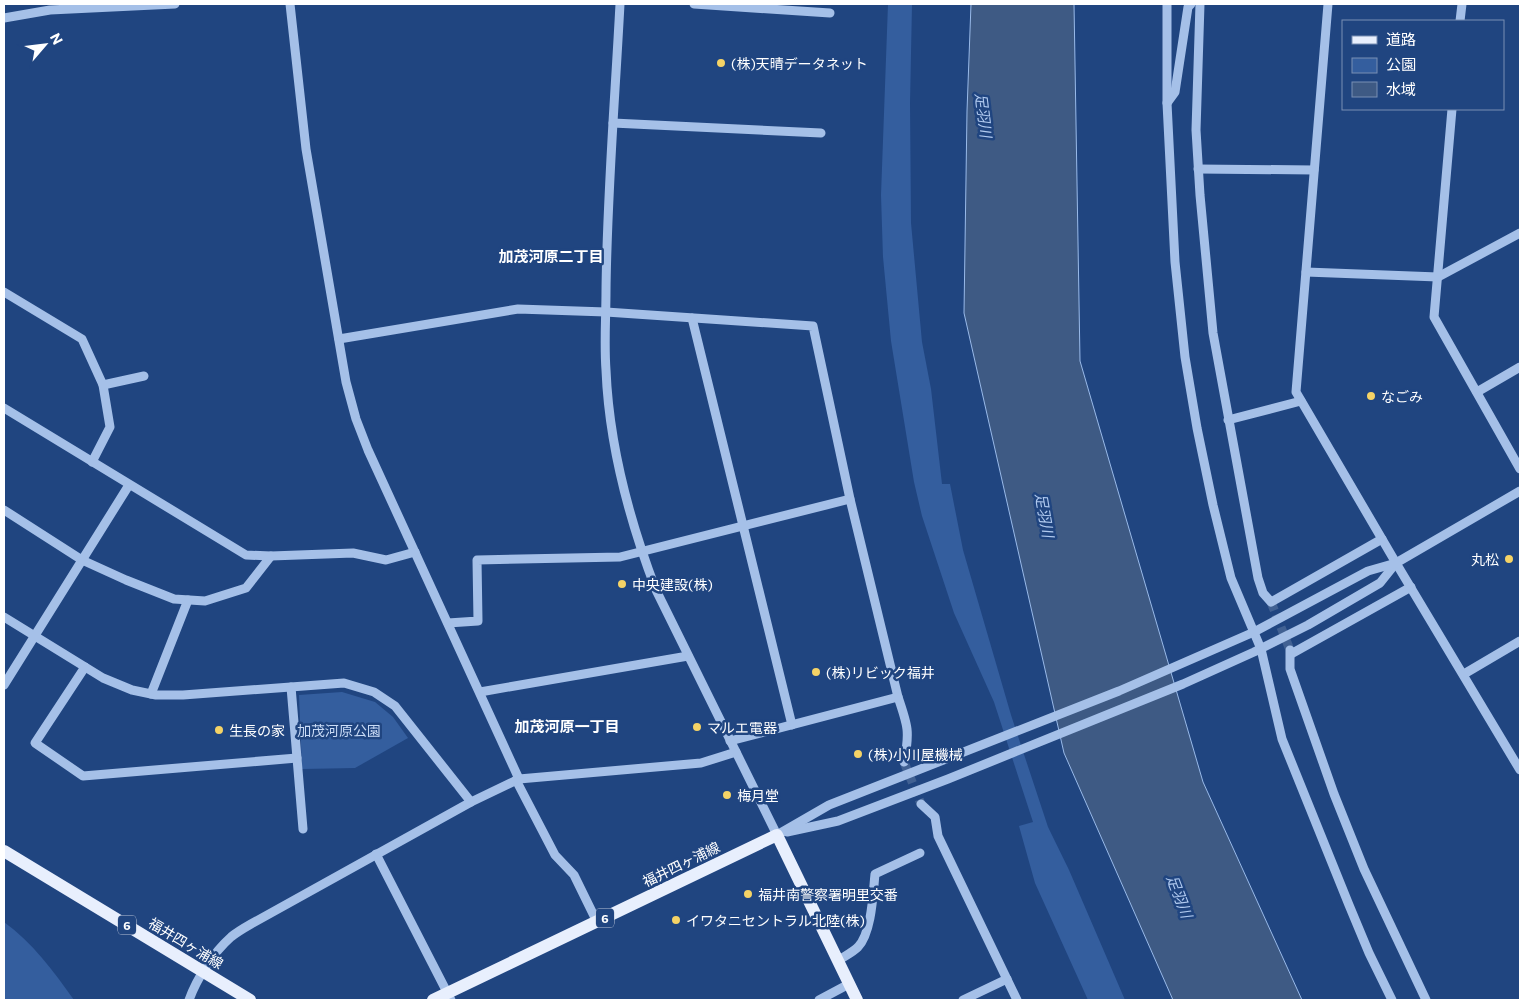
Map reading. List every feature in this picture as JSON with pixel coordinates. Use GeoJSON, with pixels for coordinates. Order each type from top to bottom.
{"type":"FeatureCollection","features":[{"type":"Feature","properties":{"kind":"main road","name":"福井四ヶ浦線"},"geometry":{"type":"LineString","coordinates":[[432,1000],[449,997],[597,922],[777,835]]}},
{"type":"Feature","properties":{"kind":"main road"},"geometry":{"type":"LineString","coordinates":[[777,835],[857,1000]]}},
{"type":"Feature","properties":{"kind":"main road","name":"福井四ヶ浦線"},"geometry":{"type":"LineString","coordinates":[[4,851],[250,1000]]}},
{"type":"Feature","properties":{"kind":"street"},"geometry":{"type":"LineString","coordinates":[[4,18],[50,10],[107,5],[175,4]]}},
{"type":"Feature","properties":{"kind":"street"},"geometry":{"type":"LineString","coordinates":[[290,4],[306,149],[346,382],[356,419],[368,450],[480,692],[517,779],[555,856],[574,875],[597,922]]}},
{"type":"Feature","properties":{"kind":"street"},"geometry":{"type":"LineString","coordinates":[[620,4],[607,246],[606,370],[609,401],[625,491],[642,552],[656,590],[777,835]]}},
{"type":"Feature","properties":{"kind":"street"},"geometry":{"type":"LineString","coordinates":[[694,4],[830,13]]}},
{"type":"Feature","properties":{"kind":"street"},"geometry":{"type":"LineString","coordinates":[[1167,4],[1167,103],[1175,262],[1186,357],[1197,428],[1231,578],[1250,634],[1258,650],[1282,739],[1366,945],[1392,1000]]}},
{"type":"Feature","properties":{"kind":"street"},"geometry":{"type":"LineString","coordinates":[[1167,103],[1175,92],[1188,6],[1191,4]]}},
{"type":"Feature","properties":{"kind":"street"},"geometry":{"type":"LineString","coordinates":[[1200,4],[1196,130],[1213,333],[1258,578],[1263,593],[1271,602],[1382,539]]}},
{"type":"Feature","properties":{"kind":"street"},"geometry":{"type":"LineString","coordinates":[[1328,4],[1296,392],[1520,770]]}},
{"type":"Feature","properties":{"kind":"street"},"geometry":{"type":"LineString","coordinates":[[1460,20],[1462,4]]}},
{"type":"Feature","properties":{"kind":"street"},"geometry":{"type":"LineString","coordinates":[[1452,110],[1434,316],[1520,469]]}},
{"type":"Feature","properties":{"kind":"street"},"geometry":{"type":"LineString","coordinates":[[614,123],[822,134]]}},
{"type":"Feature","properties":{"kind":"street"},"geometry":{"type":"LineString","coordinates":[[1198,169],[1314,170]]}},
{"type":"Feature","properties":{"kind":"street"},"geometry":{"type":"LineString","coordinates":[[1306,272],[1438,277],[1520,233]]}},
{"type":"Feature","properties":{"kind":"street"},"geometry":{"type":"LineString","coordinates":[[4,292],[82,339],[103,385],[110,428],[92,462]]}},
{"type":"Feature","properties":{"kind":"street"},"geometry":{"type":"LineString","coordinates":[[339,339],[518,309],[606,312],[813,326],[850,499],[898,697],[907,723],[909,739],[904,762]]}},
{"type":"Feature","properties":{"kind":"street"},"geometry":{"type":"LineString","coordinates":[[692,318],[792,725]]}},
{"type":"Feature","properties":{"kind":"street"},"geometry":{"type":"LineString","coordinates":[[1477,392],[1520,367]]}},
{"type":"Feature","properties":{"kind":"street"},"geometry":{"type":"LineString","coordinates":[[103,385],[144,376]]}},
{"type":"Feature","properties":{"kind":"street"},"geometry":{"type":"LineString","coordinates":[[1228,420],[1301,401]]}},
{"type":"Feature","properties":{"kind":"street"},"geometry":{"type":"LineString","coordinates":[[4,408],[246,555],[353,553],[386,560],[416,552]]}},
{"type":"Feature","properties":{"kind":"street"},"geometry":{"type":"LineString","coordinates":[[4,685],[129,484]]}},
{"type":"Feature","properties":{"kind":"street"},"geometry":{"type":"LineString","coordinates":[[777,835],[829,805],[1119,691],[1250,634],[1368,571],[1396,563],[1520,491]]}},
{"type":"Feature","properties":{"kind":"street"},"geometry":{"type":"LineString","coordinates":[[448,623],[478,621],[477,560],[620,557],[850,499]]}},
{"type":"Feature","properties":{"kind":"street"},"geometry":{"type":"LineString","coordinates":[[4,510],[82,560],[174,599],[204,601],[246,588],[271,556]]}},
{"type":"Feature","properties":{"kind":"street"},"geometry":{"type":"LineString","coordinates":[[777,835],[838,821],[1183,684],[1308,625],[1380,583],[1396,563]]}},
{"type":"Feature","properties":{"kind":"street"},"geometry":{"type":"LineString","coordinates":[[1411,588],[1291,652],[1290,669],[1334,794],[1373,889],[1426,1000]]}},
{"type":"Feature","properties":{"kind":"street"},"geometry":{"type":"LineString","coordinates":[[151,694],[188,600]]}},
{"type":"Feature","properties":{"kind":"street"},"geometry":{"type":"LineString","coordinates":[[4,617],[103,678],[132,690],[151,694],[184,695],[344,683],[374,692],[395,706],[470,802]]}},
{"type":"Feature","properties":{"kind":"street"},"geometry":{"type":"LineString","coordinates":[[1464,674],[1520,641]]}},
{"type":"Feature","properties":{"kind":"street"},"geometry":{"type":"LineString","coordinates":[[480,692],[688,656]]}},
{"type":"Feature","properties":{"kind":"street"},"geometry":{"type":"LineString","coordinates":[[86,667],[35,743],[83,776],[297,758]]}},
{"type":"Feature","properties":{"kind":"street"},"geometry":{"type":"LineString","coordinates":[[291,686],[303,828]]}},
{"type":"Feature","properties":{"kind":"street"},"geometry":{"type":"LineString","coordinates":[[730,741],[898,697]]}},
{"type":"Feature","properties":{"kind":"street"},"geometry":{"type":"LineString","coordinates":[[189,1000],[193,989],[219,950],[244,928],[470,802],[517,779],[701,763],[736,752]]}},
{"type":"Feature","properties":{"kind":"street"},"geometry":{"type":"LineString","coordinates":[[921,804],[935,816],[938,836],[1017,1000]]}},
{"type":"Feature","properties":{"kind":"street"},"geometry":{"type":"LineString","coordinates":[[839,960],[858,946],[865,934],[871,912],[875,874],[920,853]]}},
{"type":"Feature","properties":{"kind":"street"},"geometry":{"type":"LineString","coordinates":[[376,854],[449,997]]}},
{"type":"Feature","properties":{"kind":"street"},"geometry":{"type":"LineString","coordinates":[[963,1000],[1007,979]]}},
{"type":"Feature","properties":{"kind":"street"},"geometry":{"type":"LineString","coordinates":[[819,1000],[849,984]]}},
{"type":"Feature","properties":{"kind":"green space"},"geometry":{"type":"Polygon","coordinates":[[[888,4],[912,4],[910,103],[911,223],[922,342],[931,389],[942,484],[950,484],[963,550],[1011,715],[1048,827],[1069,870],[1125,1000],[1088,1000],[1035,883],[1019,826],[1033,822],[994,702],[954,613],[922,516],[914,482],[891,341],[883,257],[881,195],[888,4]]]}},
{"type":"Feature","properties":{"kind":"green space","name":"加茂河原公園"},"geometry":{"type":"Polygon","coordinates":[[[342,692],[375,702],[393,717],[408,738],[355,768],[302,769],[299,695],[342,692]]]}},
{"type":"Feature","properties":{"kind":"green space"},"geometry":{"type":"Polygon","coordinates":[[[4,922],[33,948],[74,1000],[4,1000],[4,922]]]}},
{"type":"Feature","properties":{"kind":"water","name":"足羽川"},"geometry":{"type":"Polygon","coordinates":[[[971,4],[1074,4],[1080,361],[1203,782],[1302,1000],[1173,1000],[1064,753],[964,313],[967,111],[971,4]]]}},
{"type":"Feature","properties":{"kind":"tunnel"},"geometry":{"type":"LineString","coordinates":[[1271,602],[1290,650]]}},
{"type":"Feature","properties":{"kind":"tunnel"},"geometry":{"type":"LineString","coordinates":[[904,762],[921,804]]}},
{"type":"Feature","properties":{"kind":"place","name":"(株)天晴データネット"},"geometry":{"type":"Point","coordinates":[721,63]}},
{"type":"Feature","properties":{"kind":"place","name":"なごみ"},"geometry":{"type":"Point","coordinates":[1371,396]}},
{"type":"Feature","properties":{"kind":"place","name":"丸松"},"geometry":{"type":"Point","coordinates":[1509,559]}},
{"type":"Feature","properties":{"kind":"place","name":"中央建設(株)"},"geometry":{"type":"Point","coordinates":[622,584]}},
{"type":"Feature","properties":{"kind":"place","name":"(株)リビック福井"},"geometry":{"type":"Point","coordinates":[816,672]}},
{"type":"Feature","properties":{"kind":"place","name":"マルエ電器"},"geometry":{"type":"Point","coordinates":[697,727]}},
{"type":"Feature","properties":{"kind":"place","name":"生長の家"},"geometry":{"type":"Point","coordinates":[219,730]}},
{"type":"Feature","properties":{"kind":"place","name":"(株)小川屋機械"},"geometry":{"type":"Point","coordinates":[858,754]}},
{"type":"Feature","properties":{"kind":"place","name":"梅月堂"},"geometry":{"type":"Point","coordinates":[727,795]}},
{"type":"Feature","properties":{"kind":"place","name":"福井南警察署明里交番"},"geometry":{"type":"Point","coordinates":[748,894]}},
{"type":"Feature","properties":{"kind":"place","name":"イワタニセントラル北陸(株)"},"geometry":{"type":"Point","coordinates":[676,920]}},
{"type":"Feature","properties":{"kind":"district","name":"加茂河原二丁目"},"geometry":{"type":"Point","coordinates":[551,256]}},
{"type":"Feature","properties":{"kind":"district","name":"加茂河原一丁目"},"geometry":{"type":"Point","coordinates":[567,726]}}]}
